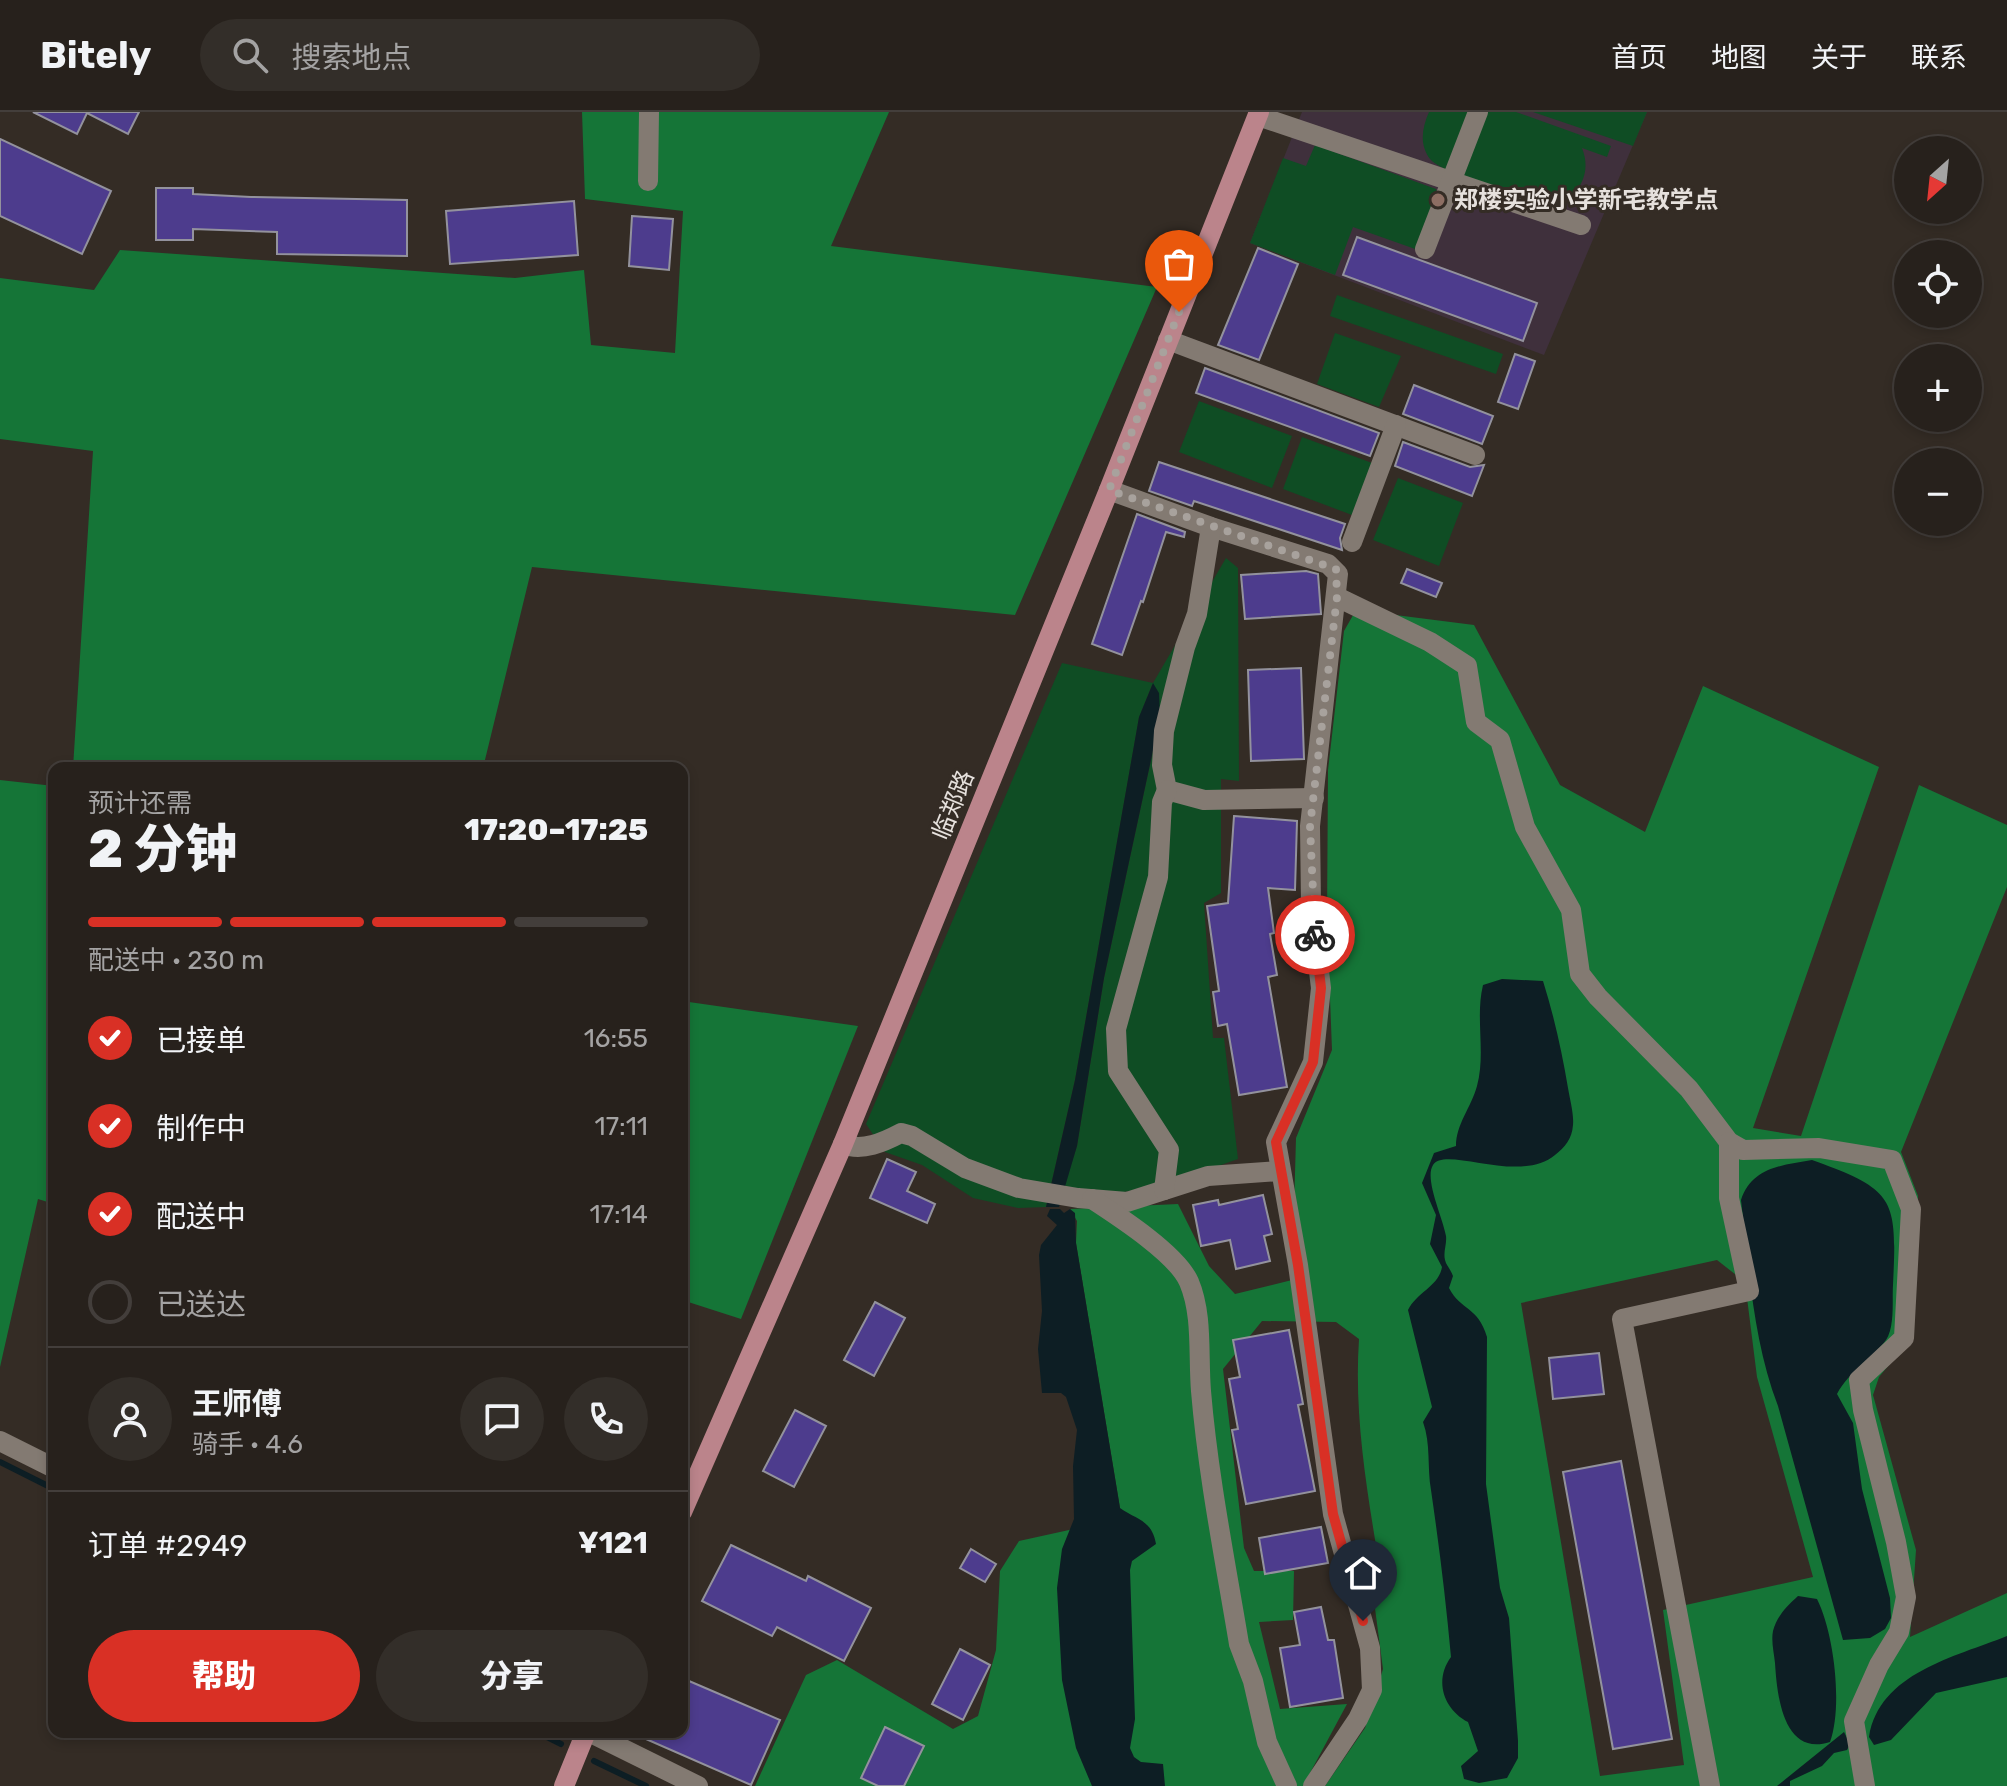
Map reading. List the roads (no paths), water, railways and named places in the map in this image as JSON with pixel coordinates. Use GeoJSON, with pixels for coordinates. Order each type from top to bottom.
{"type":"FeatureCollection","features":[{"type":"Feature","properties":{"kind":"main road","name":"临郑路"},"geometry":{"type":"LineString","coordinates":[[688,1498],[843,1144],[1109,490],[1253,113]]}},
{"type":"Feature","properties":{"kind":"main road"},"geometry":{"type":"LineString","coordinates":[[564,1786],[584,1738]]}},
{"type":"Feature","properties":{"kind":"street"},"geometry":{"type":"LineString","coordinates":[[648,181],[649,112]]}},
{"type":"Feature","properties":{"kind":"street"},"geometry":{"type":"LineString","coordinates":[[1425,249],[1478,112]]}},
{"type":"Feature","properties":{"kind":"street"},"geometry":{"type":"LineString","coordinates":[[1253,113],[1581,225]]}},
{"type":"Feature","properties":{"kind":"street"},"geometry":{"type":"LineString","coordinates":[[1168,340],[1475,455]]}},
{"type":"Feature","properties":{"kind":"street"},"geometry":{"type":"LineString","coordinates":[[1352,542],[1396,425]]}},
{"type":"Feature","properties":{"kind":"street"},"geometry":{"type":"LineString","coordinates":[[1109,490],[1332,566],[1338,574],[1310,826],[1311,905],[1321,988],[1313,1062],[1276,1142],[1298,1265],[1333,1514],[1370,1648],[1372,1690],[1358,1719],[1313,1786]]}},
{"type":"Feature","properties":{"kind":"street"},"geometry":{"type":"LineString","coordinates":[[1164,1190],[1169,1150],[1118,1071],[1116,1029],[1158,877],[1162,802],[1167,790],[1162,765],[1164,731],[1185,647],[1197,614],[1211,527]]}},
{"type":"Feature","properties":{"kind":"street"},"geometry":{"type":"LineString","coordinates":[[1337,597],[1430,642],[1467,666],[1476,722],[1500,740],[1525,827],[1571,910],[1580,974],[1598,997],[1689,1089],[1729,1142],[1743,1150],[1819,1148],[1892,1160],[1911,1209],[1904,1338],[1859,1380],[1863,1410],[1896,1542],[1906,1597],[1899,1632],[1879,1665],[1854,1721],[1865,1786]]}},
{"type":"Feature","properties":{"kind":"street"},"geometry":{"type":"LineString","coordinates":[[1167,790],[1204,800],[1314,798]]}},
{"type":"Feature","properties":{"kind":"street"},"geometry":{"type":"LineString","coordinates":[[843,1144],[853,1148],[883,1142],[901,1133],[912,1136],[965,1168],[1019,1188],[1127,1202],[1208,1176],[1280,1171]]}},
{"type":"Feature","properties":{"kind":"street"},"geometry":{"type":"LineString","coordinates":[[1710,1786],[1622,1319],[1749,1291],[1729,1198],[1729,1142]]}},
{"type":"Feature","properties":{"kind":"street"},"geometry":{"type":"LineString","coordinates":[[1092,1199],[1165,1253],[1188,1280],[1198,1326],[1201,1391],[1239,1644],[1253,1681],[1267,1742],[1287,1786]]}},
{"type":"Feature","properties":{"kind":"street"},"geometry":{"type":"LineString","coordinates":[[0,1441],[48,1465]]}},
{"type":"Feature","properties":{"kind":"street"},"geometry":{"type":"LineString","coordinates":[[599,1738],[698,1786]]}},
{"type":"Feature","properties":{"kind":"waterway"},"geometry":{"type":"LineString","coordinates":[[0,1462],[48,1486]]}},
{"type":"Feature","properties":{"kind":"waterway"},"geometry":{"type":"LineString","coordinates":[[549,1738],[561,1744]]}},
{"type":"Feature","properties":{"kind":"waterway"},"geometry":{"type":"LineString","coordinates":[[594,1761],[646,1786]]}},
{"type":"Feature","properties":{"kind":"place","name":"郑楼实验小学新宅教学点"},"geometry":{"type":"Point","coordinates":[1438,200]}}]}
